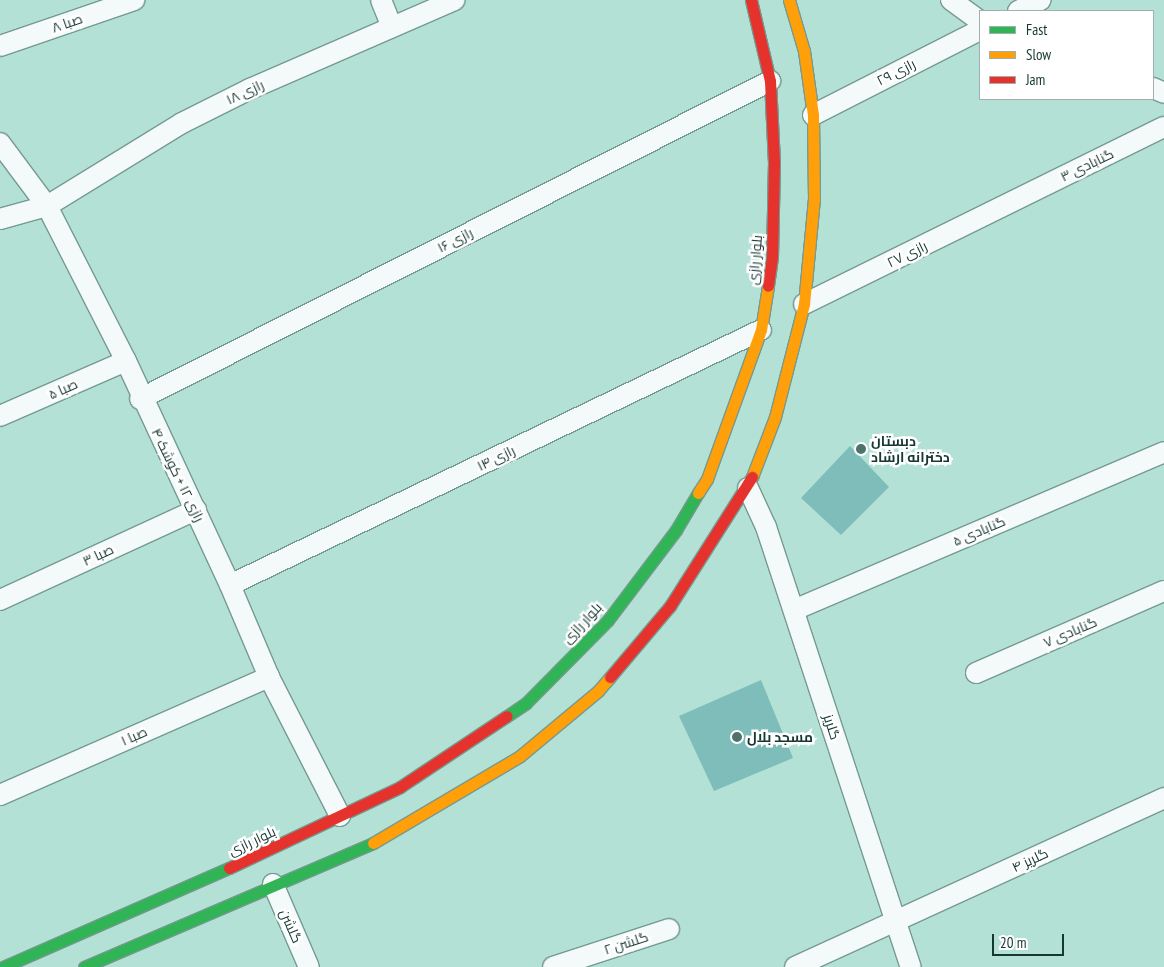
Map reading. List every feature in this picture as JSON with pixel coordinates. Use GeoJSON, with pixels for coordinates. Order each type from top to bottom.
{"type":"FeatureCollection","features":[{"type":"Feature","properties":{"kind":"main road","name":"بلوار رازی"},"geometry":{"type":"LineString","coordinates":[[3,967],[69,954],[400,787],[526,702],[608,620],[676,530],[707,479],[762,330],[772,256],[774,162],[770,81],[750,0]]}},
{"type":"Feature","properties":{"kind":"main road"},"geometry":{"type":"LineString","coordinates":[[84,967],[273,884],[375,842],[520,756],[591,697],[670,606],[748,488],[775,417],[804,304],[814,199],[813,114],[804,51],[789,0]]}},
{"type":"Feature","properties":{"kind":"street","name":"صبا ۸"},"geometry":{"type":"LineString","coordinates":[[0,46],[134,0]]}},
{"type":"Feature","properties":{"kind":"street"},"geometry":{"type":"LineString","coordinates":[[381,0],[392,27]]}},
{"type":"Feature","properties":{"kind":"street","name":"رازی ۱۸"},"geometry":{"type":"LineString","coordinates":[[0,219],[47,206],[182,123],[250,89],[455,0]]}},
{"type":"Feature","properties":{"kind":"street"},"geometry":{"type":"LineString","coordinates":[[951,0],[979,20]]}},
{"type":"Feature","properties":{"kind":"street"},"geometry":{"type":"LineString","coordinates":[[1020,10],[1041,0]]}},
{"type":"Feature","properties":{"kind":"street","name":"رازی ۲۹"},"geometry":{"type":"LineString","coordinates":[[813,114],[979,31]]}},
{"type":"Feature","properties":{"kind":"street","name":"رازی ۱۶"},"geometry":{"type":"LineString","coordinates":[[140,399],[770,81]]}},
{"type":"Feature","properties":{"kind":"street","name":"گنابادی ۳"},"geometry":{"type":"LineString","coordinates":[[1009,203],[1164,127]]}},
{"type":"Feature","properties":{"kind":"street","name":"رازی ۱۲ + کوشک ۴"},"geometry":{"type":"LineString","coordinates":[[0,143],[47,206],[126,361],[140,399],[196,510],[269,677],[340,816]]}},
{"type":"Feature","properties":{"kind":"street","name":"رازی ۲۷"},"geometry":{"type":"LineString","coordinates":[[804,304],[1009,203]]}},
{"type":"Feature","properties":{"kind":"street","name":"رازی ۱۴"},"geometry":{"type":"LineString","coordinates":[[230,585],[762,330]]}},
{"type":"Feature","properties":{"kind":"street","name":"صبا ۵"},"geometry":{"type":"LineString","coordinates":[[0,416],[126,361]]}},
{"type":"Feature","properties":{"kind":"street","name":"گنابادی ۵"},"geometry":{"type":"LineString","coordinates":[[794,610],[1164,452]]}},
{"type":"Feature","properties":{"kind":"street","name":"گلریز"},"geometry":{"type":"LineString","coordinates":[[748,488],[766,527],[911,967]]}},
{"type":"Feature","properties":{"kind":"street","name":"صبا ۳"},"geometry":{"type":"LineString","coordinates":[[0,600],[196,510]]}},
{"type":"Feature","properties":{"kind":"street","name":"گنابادی ۷"},"geometry":{"type":"LineString","coordinates":[[976,673],[1164,591]]}},
{"type":"Feature","properties":{"kind":"street","name":"صبا ۱"},"geometry":{"type":"LineString","coordinates":[[0,795],[269,677]]}},
{"type":"Feature","properties":{"kind":"street","name":"گلریز ۴"},"geometry":{"type":"LineString","coordinates":[[796,967],[1164,798]]}},
{"type":"Feature","properties":{"kind":"street","name":"گلشن"},"geometry":{"type":"LineString","coordinates":[[273,884],[309,967]]}},
{"type":"Feature","properties":{"kind":"street","name":"گلشن ۲"},"geometry":{"type":"LineString","coordinates":[[553,967],[670,929]]}},
{"type":"Feature","properties":{"kind":"building"},"geometry":{"type":"Polygon","coordinates":[[[850,446],[889,487],[841,535],[801,498],[850,446]]]}},
{"type":"Feature","properties":{"kind":"building","name":"مسجد بلال"},"geometry":{"type":"Polygon","coordinates":[[[761,680],[793,758],[714,791],[679,716],[761,680]]]}},
{"type":"Feature","properties":{"kind":"traffic: fast"},"geometry":{"type":"LineString","coordinates":[[507,716],[526,703],[608,620],[676,530],[698,493]]}},
{"type":"Feature","properties":{"kind":"traffic: fast"},"geometry":{"type":"LineString","coordinates":[[84,967],[373,843]]}},
{"type":"Feature","properties":{"kind":"traffic: fast"},"geometry":{"type":"LineString","coordinates":[[3,967],[229,868]]}},
{"type":"Feature","properties":{"kind":"traffic: slow"},"geometry":{"type":"LineString","coordinates":[[752,477],[775,417],[804,304],[814,199],[813,115],[804,51],[789,0]]}},
{"type":"Feature","properties":{"kind":"traffic: slow"},"geometry":{"type":"LineString","coordinates":[[698,493],[707,479],[761,330],[768,286]]}},
{"type":"Feature","properties":{"kind":"traffic: slow"},"geometry":{"type":"LineString","coordinates":[[373,843],[520,756],[598,691],[610,677]]}},
{"type":"Feature","properties":{"kind":"traffic: jam"},"geometry":{"type":"LineString","coordinates":[[751,0],[770,81],[774,162],[772,257],[768,286]]}},
{"type":"Feature","properties":{"kind":"traffic: jam"},"geometry":{"type":"LineString","coordinates":[[610,677],[670,606],[752,477]]}},
{"type":"Feature","properties":{"kind":"traffic: jam"},"geometry":{"type":"LineString","coordinates":[[229,868],[400,787],[507,716]]}},
{"type":"Feature","properties":{"kind":"place","name":"دبستان دخترانه ارشاد"},"geometry":{"type":"Point","coordinates":[861,449]}},
{"type":"Feature","properties":{"kind":"place","name":"مسجد بلال"},"geometry":{"type":"Point","coordinates":[737,737]}}]}
